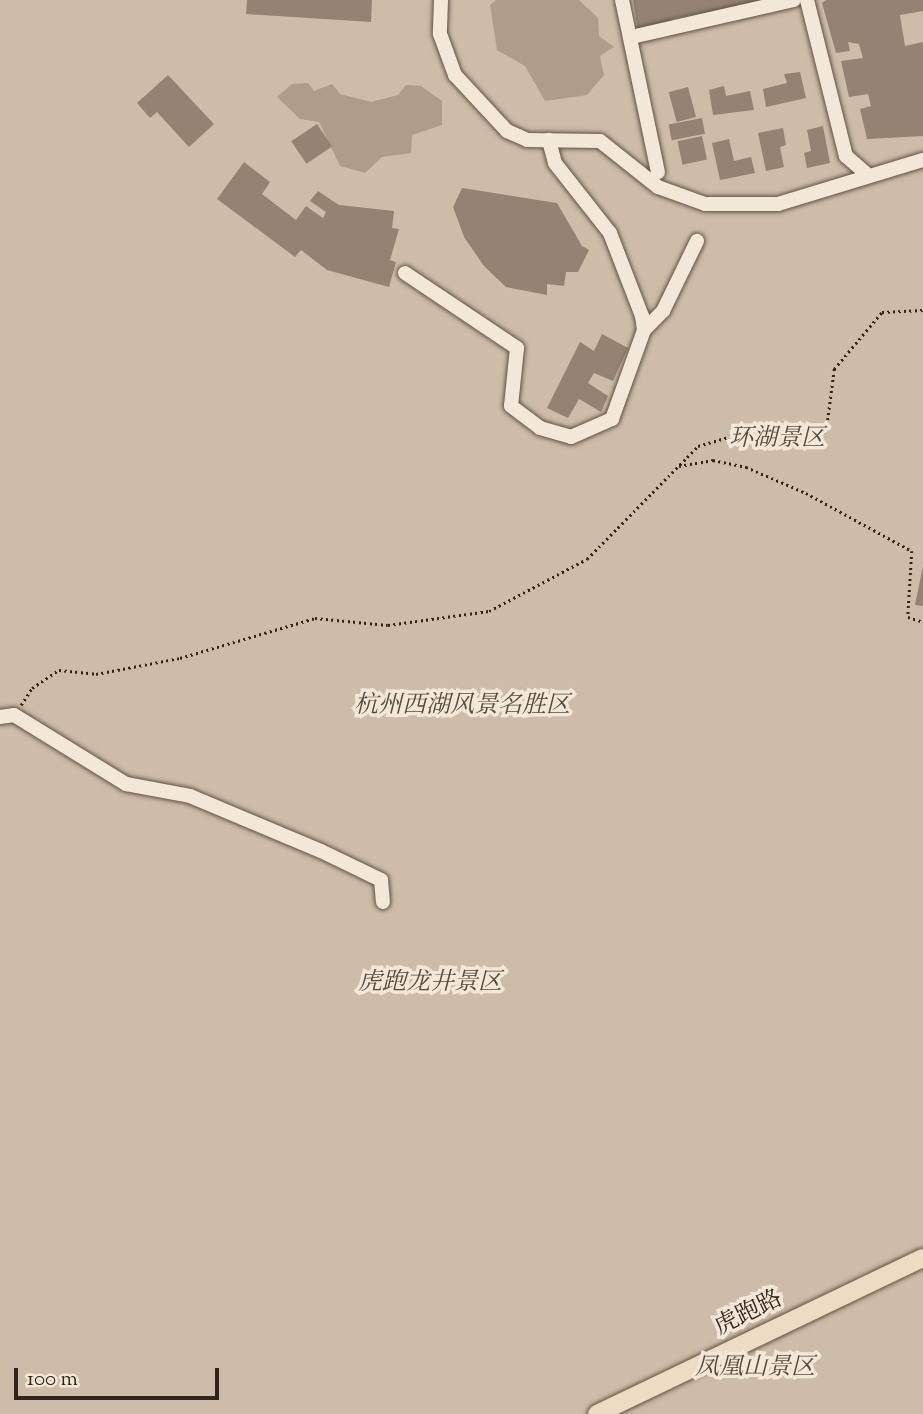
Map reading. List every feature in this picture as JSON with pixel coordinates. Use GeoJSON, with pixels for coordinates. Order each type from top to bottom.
{"type":"FeatureCollection","features":[{"type":"Feature","properties":{"kind":"main road","name":"虎跑路"},"geometry":{"type":"LineString","coordinates":[[597,1414],[923,1258]]}},
{"type":"Feature","properties":{"kind":"street"},"geometry":{"type":"LineString","coordinates":[[440,0],[440,34],[455,75],[507,131],[527,140],[600,141],[658,187],[705,204],[778,204],[923,160]]}},
{"type":"Feature","properties":{"kind":"street"},"geometry":{"type":"LineString","coordinates":[[622,0],[658,172]]}},
{"type":"Feature","properties":{"kind":"street"},"geometry":{"type":"LineString","coordinates":[[631,37],[794,0]]}},
{"type":"Feature","properties":{"kind":"street"},"geometry":{"type":"LineString","coordinates":[[807,0],[846,156],[869,176]]}},
{"type":"Feature","properties":{"kind":"street"},"geometry":{"type":"LineString","coordinates":[[549,140],[555,163],[610,233],[642,316],[644,330]]}},
{"type":"Feature","properties":{"kind":"street"},"geometry":{"type":"LineString","coordinates":[[405,273],[517,348],[511,406],[540,428],[571,437],[612,419],[644,330],[663,312],[697,241]]}},
{"type":"Feature","properties":{"kind":"street"},"geometry":{"type":"LineString","coordinates":[[7,716],[126,784],[190,796],[381,880],[383,902]]}},
{"type":"Feature","properties":{"kind":"path"},"geometry":{"type":"LineString","coordinates":[[7,716],[32,688],[59,670],[96,674],[180,658],[315,618],[388,625],[489,611],[587,559],[698,446],[766,426],[802,435],[826,431],[834,369],[882,312],[923,310]]}},
{"type":"Feature","properties":{"kind":"path"},"geometry":{"type":"LineString","coordinates":[[679,466],[713,460],[747,467],[806,493],[912,551],[908,617],[923,622]]}},
{"type":"Feature","properties":{"kind":"green space","name":"虎跑龙井景区"},"geometry":{"type":"Polygon","coordinates":[[[0,0],[923,0],[923,1414],[0,1414],[0,0]]]}},
{"type":"Feature","properties":{"kind":"shaded area"},"geometry":{"type":"Polygon","coordinates":[[[496,0],[579,0],[598,18],[599,36],[614,47],[600,56],[604,75],[587,95],[545,101],[525,66],[497,50],[490,5],[496,0]]]}},
{"type":"Feature","properties":{"kind":"shaded area"},"geometry":{"type":"Polygon","coordinates":[[[308,83],[314,91],[332,84],[340,94],[371,102],[398,95],[406,85],[421,86],[442,101],[442,125],[412,135],[411,153],[382,157],[365,173],[340,166],[319,122],[300,119],[277,97],[292,84],[308,83]]]}},
{"type":"Feature","properties":{"kind":"building"},"geometry":{"type":"Polygon","coordinates":[[[247,0],[372,0],[371,22],[246,14],[247,0]]]}},
{"type":"Feature","properties":{"kind":"building"},"geometry":{"type":"Polygon","coordinates":[[[633,0],[765,1],[672,19],[673,26],[638,31],[633,0]]]}},
{"type":"Feature","properties":{"kind":"building"},"geometry":{"type":"Polygon","coordinates":[[[826,0],[923,0],[923,11],[900,15],[905,46],[923,42],[923,136],[867,139],[860,109],[871,106],[868,94],[849,97],[841,61],[863,58],[859,44],[848,42],[850,51],[836,53],[822,3],[826,0]]]}},
{"type":"Feature","properties":{"kind":"building"},"geometry":{"type":"Polygon","coordinates":[[[800,72],[806,98],[766,107],[763,89],[787,83],[784,74],[800,72]]]}},
{"type":"Feature","properties":{"kind":"building"},"geometry":{"type":"Polygon","coordinates":[[[168,75],[214,124],[189,147],[157,112],[150,118],[137,103],[168,75]]]}},
{"type":"Feature","properties":{"kind":"building"},"geometry":{"type":"Polygon","coordinates":[[[724,86],[726,96],[750,91],[754,110],[713,115],[709,90],[724,86]]]}},
{"type":"Feature","properties":{"kind":"building"},"geometry":{"type":"Polygon","coordinates":[[[688,87],[696,117],[677,122],[669,92],[688,87]]]}},
{"type":"Feature","properties":{"kind":"building"},"geometry":{"type":"Polygon","coordinates":[[[702,118],[705,134],[672,140],[669,124],[702,118]]]}},
{"type":"Feature","properties":{"kind":"building"},"geometry":{"type":"Polygon","coordinates":[[[317,124],[332,146],[306,164],[291,141],[317,124]]]}},
{"type":"Feature","properties":{"kind":"building"},"geometry":{"type":"Polygon","coordinates":[[[823,126],[830,163],[807,168],[804,153],[811,151],[807,130],[823,126]]]}},
{"type":"Feature","properties":{"kind":"building"},"geometry":{"type":"Polygon","coordinates":[[[783,128],[786,145],[780,147],[784,167],[766,171],[758,133],[783,128]]]}},
{"type":"Feature","properties":{"kind":"building"},"geometry":{"type":"Polygon","coordinates":[[[702,136],[707,159],[683,165],[678,141],[702,136]]]}},
{"type":"Feature","properties":{"kind":"building"},"geometry":{"type":"Polygon","coordinates":[[[729,139],[734,161],[751,157],[755,173],[720,180],[712,143],[729,139]]]}},
{"type":"Feature","properties":{"kind":"building"},"geometry":{"type":"Polygon","coordinates":[[[244,162],[270,182],[262,194],[296,220],[306,206],[323,218],[326,212],[310,201],[318,191],[339,205],[394,211],[392,228],[399,229],[390,260],[396,262],[389,287],[327,270],[301,250],[295,257],[217,199],[244,162]]]}},
{"type":"Feature","properties":{"kind":"building"},"geometry":{"type":"Polygon","coordinates":[[[462,188],[557,203],[582,246],[589,250],[578,272],[566,272],[564,286],[547,284],[547,295],[506,287],[484,266],[464,237],[453,207],[462,188]]]}},
{"type":"Feature","properties":{"kind":"building"},"geometry":{"type":"Polygon","coordinates":[[[602,334],[628,348],[613,381],[594,373],[588,383],[608,396],[601,412],[579,399],[568,418],[547,408],[580,342],[594,351],[602,334]]]}},
{"type":"Feature","properties":{"kind":"building"},"geometry":{"type":"Polygon","coordinates":[[[923,566],[923,606],[915,605],[923,566]]]}},
{"type":"Feature","properties":{"kind":"park label","name":"环湖景区"},"geometry":{"type":"Point","coordinates":[777,440]}},
{"type":"Feature","properties":{"kind":"park label","name":"杭州西湖风景名胜区"},"geometry":{"type":"Point","coordinates":[462,707]}},
{"type":"Feature","properties":{"kind":"park label","name":"凤凰山景区"},"geometry":{"type":"Point","coordinates":[755,1369]}}]}
